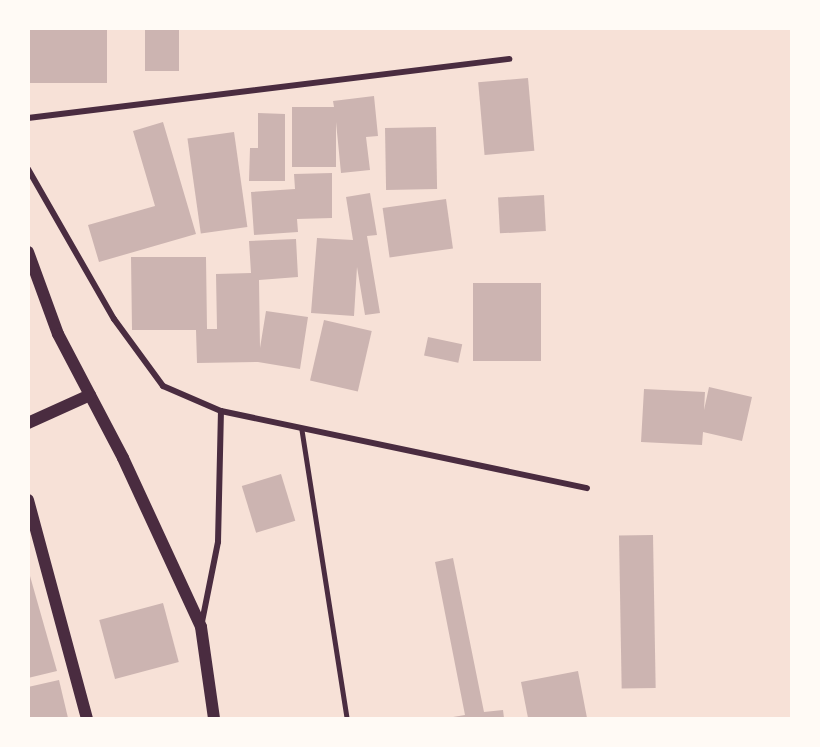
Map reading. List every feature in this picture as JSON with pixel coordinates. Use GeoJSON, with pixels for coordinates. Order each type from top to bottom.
{"type":"FeatureCollection","features":[{"type":"Feature","properties":{"kind":"main road"},"geometry":{"type":"LineString","coordinates":[[28,252],[58,334],[90,395],[201,627],[214,718]]}},
{"type":"Feature","properties":{"kind":"main road"},"geometry":{"type":"LineString","coordinates":[[28,423],[90,395]]}},
{"type":"Feature","properties":{"kind":"main road"},"geometry":{"type":"LineString","coordinates":[[28,500],[87,718]]}},
{"type":"Feature","properties":{"kind":"street"},"geometry":{"type":"LineString","coordinates":[[28,118],[509,59]]}},
{"type":"Feature","properties":{"kind":"street"},"geometry":{"type":"LineString","coordinates":[[28,169],[114,319],[163,386],[221,411],[302,430],[587,488]]}},
{"type":"Feature","properties":{"kind":"street"},"geometry":{"type":"LineString","coordinates":[[201,627],[218,542],[221,411]]}},
{"type":"Feature","properties":{"kind":"lane"},"geometry":{"type":"LineString","coordinates":[[302,430],[346,718]]}},
{"type":"Feature","properties":{"kind":"building"},"geometry":{"type":"Polygon","coordinates":[[[28,28],[107,28],[107,83],[28,83],[28,28]]]}},
{"type":"Feature","properties":{"kind":"building"},"geometry":{"type":"Polygon","coordinates":[[[145,28],[179,28],[179,71],[145,71],[145,28]]]}},
{"type":"Feature","properties":{"kind":"building"},"geometry":{"type":"Polygon","coordinates":[[[528,78],[534,151],[485,155],[478,82],[528,78]]]}},
{"type":"Feature","properties":{"kind":"building"},"geometry":{"type":"Polygon","coordinates":[[[374,96],[378,136],[366,137],[370,170],[341,173],[336,122],[336,167],[292,167],[292,107],[334,107],[333,101],[374,96]]]}},
{"type":"Feature","properties":{"kind":"building"},"geometry":{"type":"Polygon","coordinates":[[[258,113],[285,114],[285,181],[249,181],[250,148],[258,148],[258,113]]]}},
{"type":"Feature","properties":{"kind":"building"},"geometry":{"type":"Polygon","coordinates":[[[163,122],[196,234],[99,262],[88,225],[155,206],[133,131],[163,122]]]}},
{"type":"Feature","properties":{"kind":"building"},"geometry":{"type":"Polygon","coordinates":[[[436,127],[437,189],[386,190],[385,128],[436,127]]]}},
{"type":"Feature","properties":{"kind":"building"},"geometry":{"type":"Polygon","coordinates":[[[234,132],[247,227],[201,234],[187,139],[234,132]]]}},
{"type":"Feature","properties":{"kind":"building"},"geometry":{"type":"Polygon","coordinates":[[[332,173],[332,218],[297,219],[298,232],[254,235],[251,192],[295,189],[294,174],[332,173]]]}},
{"type":"Feature","properties":{"kind":"building"},"geometry":{"type":"Polygon","coordinates":[[[370,193],[377,235],[367,236],[380,313],[365,315],[357,267],[354,316],[311,313],[317,238],[353,240],[346,197],[370,193]]]}},
{"type":"Feature","properties":{"kind":"building"},"geometry":{"type":"Polygon","coordinates":[[[544,195],[546,231],[500,233],[498,197],[544,195]]]}},
{"type":"Feature","properties":{"kind":"building"},"geometry":{"type":"Polygon","coordinates":[[[446,199],[453,249],[390,257],[383,208],[446,199]]]}},
{"type":"Feature","properties":{"kind":"building"},"geometry":{"type":"Polygon","coordinates":[[[296,239],[298,277],[259,280],[260,348],[266,311],[308,317],[300,369],[258,362],[197,363],[196,330],[132,330],[131,257],[206,257],[207,329],[217,329],[216,274],[251,273],[249,241],[296,239]]]}},
{"type":"Feature","properties":{"kind":"building"},"geometry":{"type":"Polygon","coordinates":[[[473,283],[541,283],[541,361],[473,361],[473,283]]]}},
{"type":"Feature","properties":{"kind":"building"},"geometry":{"type":"Polygon","coordinates":[[[324,320],[372,331],[358,391],[310,380],[324,320]]]}},
{"type":"Feature","properties":{"kind":"building"},"geometry":{"type":"Polygon","coordinates":[[[428,337],[462,344],[458,363],[424,356],[428,337]]]}},
{"type":"Feature","properties":{"kind":"building"},"geometry":{"type":"Polygon","coordinates":[[[709,387],[752,397],[742,441],[703,432],[702,445],[641,442],[644,389],[705,392],[704,410],[709,387]]]}},
{"type":"Feature","properties":{"kind":"building"},"geometry":{"type":"Polygon","coordinates":[[[281,474],[295,521],[256,533],[242,486],[281,474]]]}},
{"type":"Feature","properties":{"kind":"building"},"geometry":{"type":"Polygon","coordinates":[[[653,535],[656,688],[622,689],[619,536],[653,535]]]}},
{"type":"Feature","properties":{"kind":"building"},"geometry":{"type":"Polygon","coordinates":[[[453,558],[484,712],[503,710],[504,718],[447,718],[465,715],[435,562],[453,558]]]}},
{"type":"Feature","properties":{"kind":"building"},"geometry":{"type":"Polygon","coordinates":[[[28,569],[57,671],[28,678],[28,569]]]}},
{"type":"Feature","properties":{"kind":"building"},"geometry":{"type":"Polygon","coordinates":[[[163,603],[179,662],[115,679],[99,620],[163,603]]]}},
{"type":"Feature","properties":{"kind":"building"},"geometry":{"type":"Polygon","coordinates":[[[578,671],[587,718],[528,718],[521,682],[578,671]]]}},
{"type":"Feature","properties":{"kind":"building"},"geometry":{"type":"Polygon","coordinates":[[[59,680],[68,718],[28,718],[28,687],[59,680]]]}}]}
